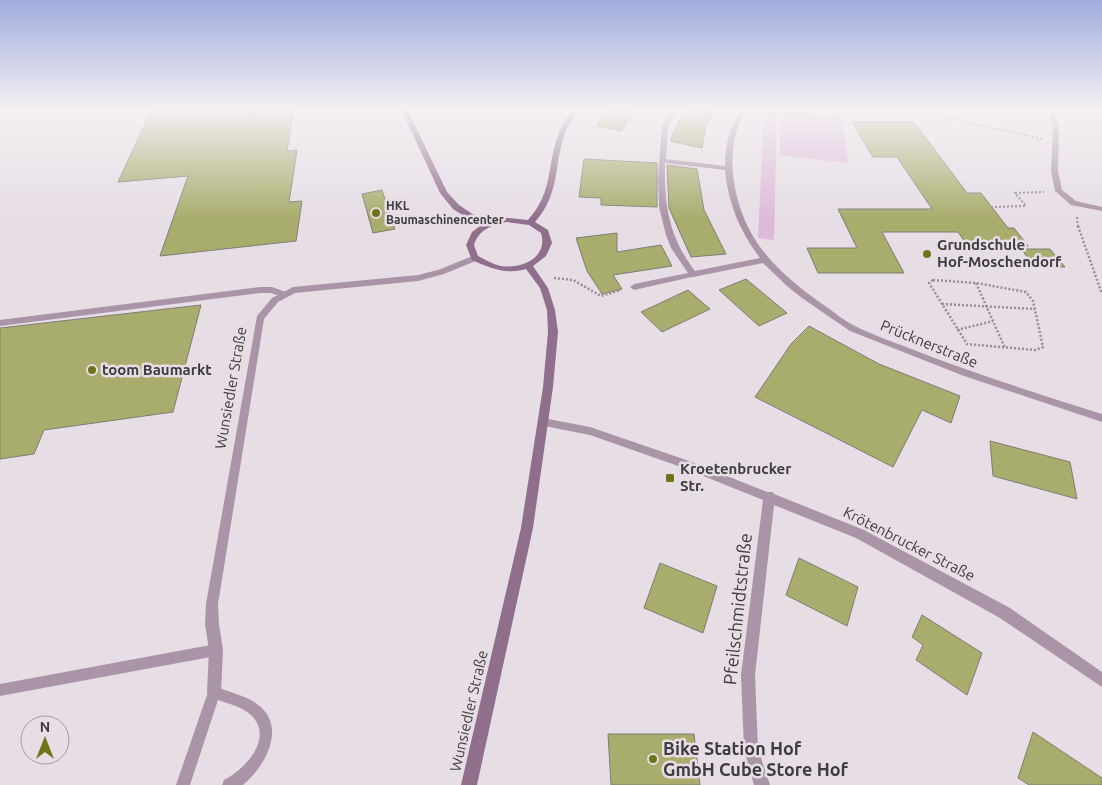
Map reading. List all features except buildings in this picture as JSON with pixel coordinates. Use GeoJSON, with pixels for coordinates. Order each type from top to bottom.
{"type":"FeatureCollection","features":[{"type":"Feature","properties":{"kind":"main road"},"geometry":{"type":"LineString","coordinates":[[421,146],[444,193],[456,207],[485,226]]}},
{"type":"Feature","properties":{"kind":"main road"},"geometry":{"type":"LineString","coordinates":[[530,223],[547,200],[554,174],[557,146]]}},
{"type":"Feature","properties":{"kind":"main road"},"geometry":{"type":"LineString","coordinates":[[507,220],[530,223],[543,230],[549,239],[549,246],[540,260],[528,266],[501,269],[483,264],[471,252],[471,240],[485,226],[507,220]]}},
{"type":"Feature","properties":{"kind":"main road","name":"Wunsiedler Straße"},"geometry":{"type":"LineString","coordinates":[[469,785],[527,528],[543,422],[553,332],[552,310],[544,288],[528,266]]}},
{"type":"Feature","properties":{"kind":"street"},"geometry":{"type":"LineString","coordinates":[[663,146],[660,184],[664,224],[681,259],[693,274],[764,260]]}},
{"type":"Feature","properties":{"kind":"street","name":"Prücknerstraße"},"geometry":{"type":"LineString","coordinates":[[730,146],[728,168],[735,211],[751,244],[764,260],[800,293],[852,328],[982,380],[1102,418]]}},
{"type":"Feature","properties":{"kind":"street"},"geometry":{"type":"LineString","coordinates":[[1057,146],[1054,167],[1059,191],[1074,203],[1102,209]]}},
{"type":"Feature","properties":{"kind":"street"},"geometry":{"type":"LineString","coordinates":[[662,161],[728,168]]}},
{"type":"Feature","properties":{"kind":"street","name":"Wunsiedler Straße"},"geometry":{"type":"LineString","coordinates":[[214,692],[216,650],[212,624],[212,604],[257,327],[266,308],[283,294],[306,287],[418,278],[441,272],[475,258]]}},
{"type":"Feature","properties":{"kind":"street","name":"Krötenbrucker Straße"},"geometry":{"type":"LineString","coordinates":[[543,422],[590,431],[769,496],[860,534],[1005,613],[1102,680]]}},
{"type":"Feature","properties":{"kind":"street","name":"Pfeilschmidtstraße"},"geometry":{"type":"LineString","coordinates":[[762,785],[751,749],[748,675],[769,496]]}},
{"type":"Feature","properties":{"kind":"lane"},"geometry":{"type":"LineString","coordinates":[[634,287],[693,274]]}},
{"type":"Feature","properties":{"kind":"lane"},"geometry":{"type":"LineString","coordinates":[[0,323],[260,290],[272,290],[283,294]]}},
{"type":"Feature","properties":{"kind":"lane"},"geometry":{"type":"LineString","coordinates":[[0,690],[216,650]]}},
{"type":"Feature","properties":{"kind":"lane"},"geometry":{"type":"LineString","coordinates":[[183,785],[214,692],[256,711],[262,719],[265,730],[265,739],[258,759],[244,777],[229,785]]}},
{"type":"Feature","properties":{"kind":"path"},"geometry":{"type":"LineString","coordinates":[[991,206],[1026,206],[1015,193],[1059,191]]}},
{"type":"Feature","properties":{"kind":"path"},"geometry":{"type":"LineString","coordinates":[[1074,203],[1079,231],[1102,294]]}},
{"type":"Feature","properties":{"kind":"path"},"geometry":{"type":"LineString","coordinates":[[540,282],[564,275],[601,296],[634,287]]}},
{"type":"Feature","properties":{"kind":"path"},"geometry":{"type":"LineString","coordinates":[[930,280],[976,283],[1026,292],[1032,298],[1043,347],[1035,350],[965,343],[929,284],[930,280]]}},
{"type":"Feature","properties":{"kind":"path"},"geometry":{"type":"LineString","coordinates":[[976,283],[1005,348]]}},
{"type":"Feature","properties":{"kind":"path"},"geometry":{"type":"LineString","coordinates":[[941,304],[1035,309]]}},
{"type":"Feature","properties":{"kind":"path"},"geometry":{"type":"LineString","coordinates":[[956,330],[993,321]]}},
{"type":"Feature","properties":{"kind":"shaded area"},"geometry":{"type":"Polygon","coordinates":[[[762,146],[776,146],[774,240],[758,238],[762,146]]]}},
{"type":"Feature","properties":{"kind":"shaded area"},"geometry":{"type":"Polygon","coordinates":[[[780,146],[846,146],[848,163],[780,155],[780,146]]]}},
{"type":"Feature","properties":{"kind":"place","name":"HKL Baumaschinencenter"},"geometry":{"type":"Point","coordinates":[376,213]}},
{"type":"Feature","properties":{"kind":"place","name":"Grundschule Hof-Moschendorf"},"geometry":{"type":"Point","coordinates":[927,254]}},
{"type":"Feature","properties":{"kind":"place","name":"toom Baumarkt"},"geometry":{"type":"Point","coordinates":[92,370]}},
{"type":"Feature","properties":{"kind":"place","name":"Kroetenbrucker Str."},"geometry":{"type":"Point","coordinates":[670,478]}},
{"type":"Feature","properties":{"kind":"place","name":"Bike Station Hof GmbH Cube Store Hof"},"geometry":{"type":"Point","coordinates":[653,759]}}]}
